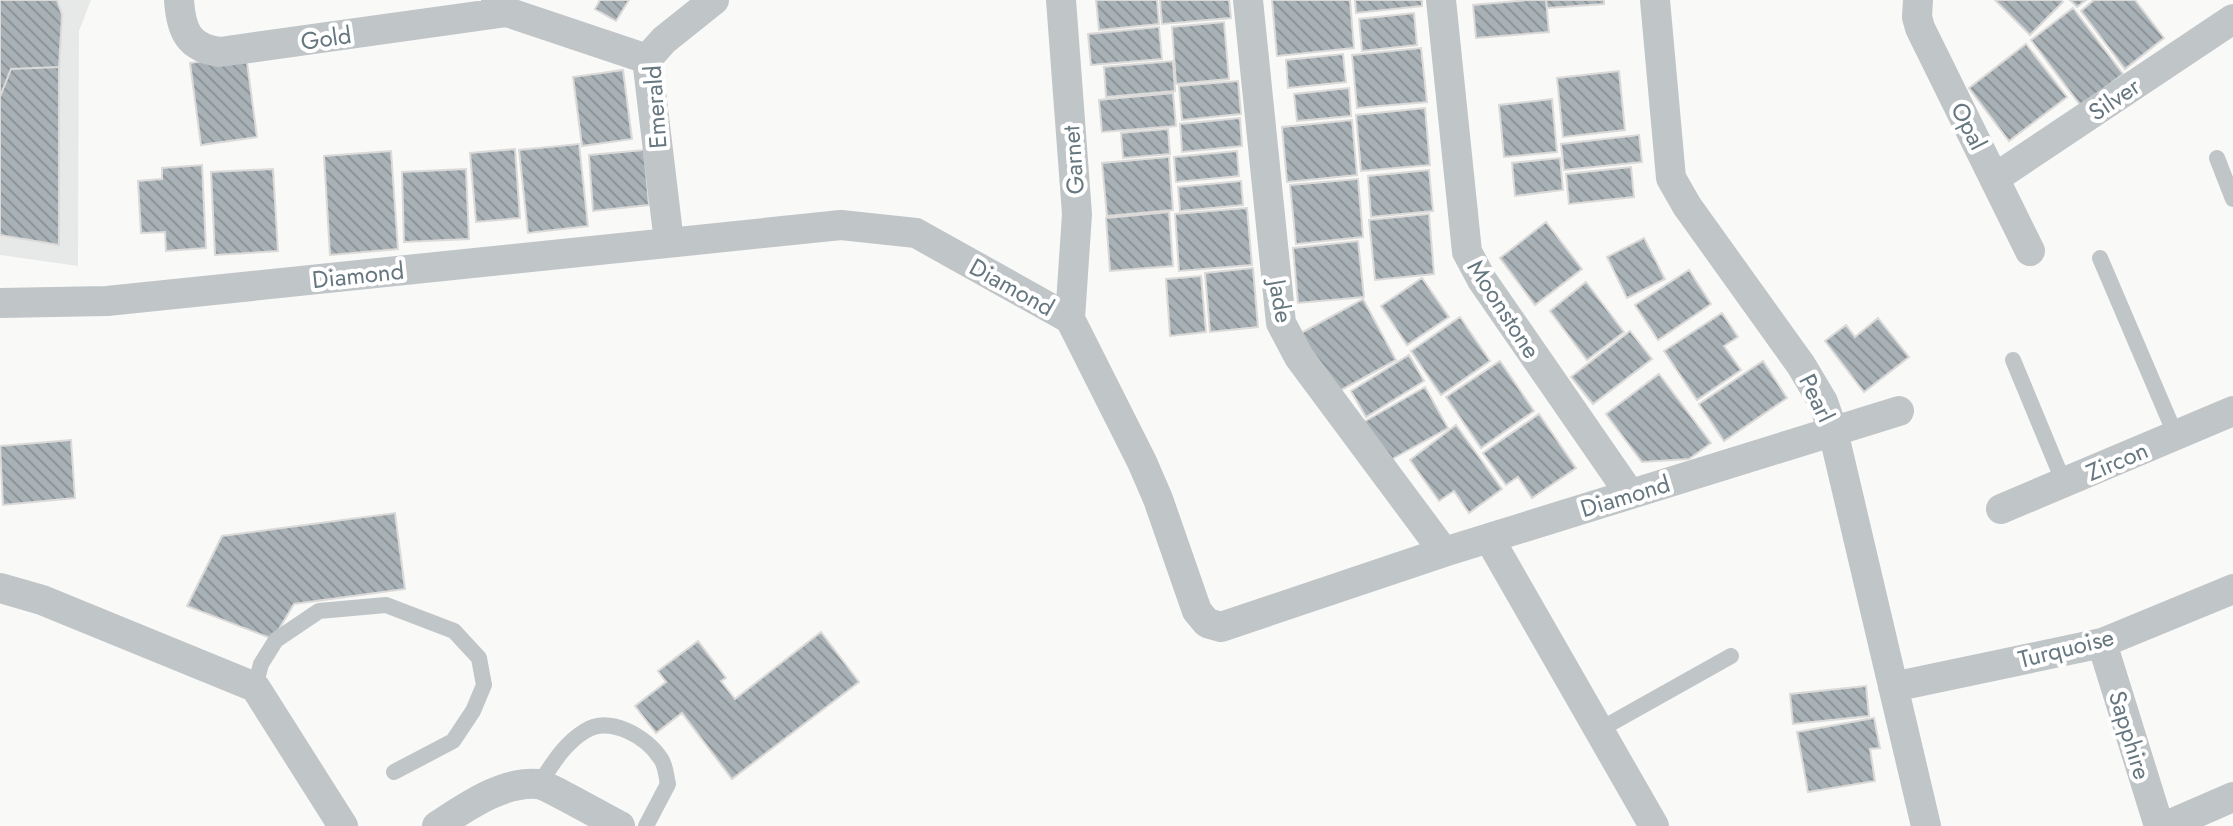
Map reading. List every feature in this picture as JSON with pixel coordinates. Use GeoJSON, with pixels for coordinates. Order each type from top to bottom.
{"type":"FeatureCollection","features":[{"type":"Feature","properties":{"kind":"street","name":"Gold"},"geometry":{"type":"LineString","coordinates":[[179,0],[180,18],[186,33],[202,50],[220,52],[501,6],[647,59]]}},
{"type":"Feature","properties":{"kind":"street","name":"Emerald"},"geometry":{"type":"LineString","coordinates":[[669,242],[647,59],[664,40],[714,0]]}},
{"type":"Feature","properties":{"kind":"street","name":"Garnet"},"geometry":{"type":"LineString","coordinates":[[1061,0],[1077,214],[1070,319]]}},
{"type":"Feature","properties":{"kind":"street","name":"Jade"},"geometry":{"type":"LineString","coordinates":[[1248,0],[1281,323],[1299,357],[1444,552]]}},
{"type":"Feature","properties":{"kind":"street","name":"Moonstone"},"geometry":{"type":"LineString","coordinates":[[1441,0],[1467,252],[1482,280],[1630,494]]}},
{"type":"Feature","properties":{"kind":"street","name":"Pearl"},"geometry":{"type":"LineString","coordinates":[[1655,0],[1671,178],[1687,206],[1801,365],[1823,402],[1833,431],[1926,826]]}},
{"type":"Feature","properties":{"kind":"street","name":"Opal"},"geometry":{"type":"LineString","coordinates":[[1918,0],[1920,28],[2030,251]]}},
{"type":"Feature","properties":{"kind":"street","name":"Silver"},"geometry":{"type":"LineString","coordinates":[[1995,178],[2233,19]]}},
{"type":"Feature","properties":{"kind":"street","name":"Diamond"},"geometry":{"type":"LineString","coordinates":[[0,303],[107,301],[841,225],[916,233],[1070,319],[1142,462],[1197,611],[1207,623],[1221,627],[1444,552],[1899,411]]}},
{"type":"Feature","properties":{"kind":"street","name":"Zircon"},"geometry":{"type":"LineString","coordinates":[[2001,509],[2233,411]]}},
{"type":"Feature","properties":{"kind":"street"},"geometry":{"type":"LineString","coordinates":[[1489,538],[1654,826]]}},
{"type":"Feature","properties":{"kind":"street"},"geometry":{"type":"LineString","coordinates":[[0,588],[42,600],[255,687],[343,826]]}},
{"type":"Feature","properties":{"kind":"street","name":"Turquoise"},"geometry":{"type":"LineString","coordinates":[[1893,687],[2102,643],[2233,589]]}},
{"type":"Feature","properties":{"kind":"street","name":"Sapphire"},"geometry":{"type":"LineString","coordinates":[[2102,643],[2159,826]]}},
{"type":"Feature","properties":{"kind":"street"},"geometry":{"type":"LineString","coordinates":[[437,826],[481,799],[513,787],[540,783],[620,826]]}},
{"type":"Feature","properties":{"kind":"street"},"geometry":{"type":"LineString","coordinates":[[2166,826],[2233,797]]}},
{"type":"Feature","properties":{"kind":"lane"},"geometry":{"type":"LineString","coordinates":[[2217,158],[2233,199]]}},
{"type":"Feature","properties":{"kind":"lane"},"geometry":{"type":"LineString","coordinates":[[2100,258],[2176,436]]}},
{"type":"Feature","properties":{"kind":"lane"},"geometry":{"type":"LineString","coordinates":[[2013,360],[2064,483]]}},
{"type":"Feature","properties":{"kind":"lane"},"geometry":{"type":"LineString","coordinates":[[255,687],[261,664],[276,640],[319,611],[386,605],[454,631],[479,658],[484,685],[479,698],[453,741],[394,772]]}},
{"type":"Feature","properties":{"kind":"lane"},"geometry":{"type":"LineString","coordinates":[[1599,730],[1731,656]]}},
{"type":"Feature","properties":{"kind":"lane"},"geometry":{"type":"LineString","coordinates":[[540,783],[563,748],[588,728],[619,726],[643,739],[663,761],[668,784],[646,826]]}},
{"type":"Feature","properties":{"kind":"shaded area"},"geometry":{"type":"Polygon","coordinates":[[[0,0],[91,0],[79,31],[78,266],[0,255],[0,0]]]}},
{"type":"Feature","properties":{"kind":"building"},"geometry":{"type":"Polygon","coordinates":[[[0,0],[57,0],[62,15],[59,67],[11,69],[0,97],[0,0]]]}},
{"type":"Feature","properties":{"kind":"building"},"geometry":{"type":"Polygon","coordinates":[[[600,0],[629,0],[616,21],[595,9],[600,0]]]}},
{"type":"Feature","properties":{"kind":"building"},"geometry":{"type":"Polygon","coordinates":[[[1096,0],[1157,0],[1159,24],[1099,30],[1096,0]]]}},
{"type":"Feature","properties":{"kind":"building"},"geometry":{"type":"Polygon","coordinates":[[[1160,0],[1229,0],[1231,18],[1162,24],[1160,0]]]}},
{"type":"Feature","properties":{"kind":"building"},"geometry":{"type":"Polygon","coordinates":[[[1272,0],[1350,0],[1354,48],[1277,56],[1272,0]]]}},
{"type":"Feature","properties":{"kind":"building"},"geometry":{"type":"Polygon","coordinates":[[[1355,0],[1422,0],[1422,6],[1356,13],[1355,0]]]}},
{"type":"Feature","properties":{"kind":"building"},"geometry":{"type":"Polygon","coordinates":[[[1546,0],[1549,32],[1476,38],[1473,5],[1546,0]]]}},
{"type":"Feature","properties":{"kind":"building"},"geometry":{"type":"Polygon","coordinates":[[[1546,0],[1604,0],[1604,4],[1547,8],[1546,0]]]}},
{"type":"Feature","properties":{"kind":"building"},"geometry":{"type":"Polygon","coordinates":[[[1995,0],[2061,0],[2063,2],[2030,35],[1995,0]]]}},
{"type":"Feature","properties":{"kind":"building"},"geometry":{"type":"Polygon","coordinates":[[[2070,0],[2086,0],[2077,7],[2070,0]]]}},
{"type":"Feature","properties":{"kind":"building"},"geometry":{"type":"Polygon","coordinates":[[[2094,0],[2135,0],[2164,38],[2125,69],[2081,11],[2094,0]]]}},
{"type":"Feature","properties":{"kind":"building"},"geometry":{"type":"Polygon","coordinates":[[[2073,8],[2123,74],[2081,106],[2031,40],[2073,8]]]}},
{"type":"Feature","properties":{"kind":"building"},"geometry":{"type":"Polygon","coordinates":[[[1414,13],[1417,45],[1362,51],[1359,19],[1414,13]]]}},
{"type":"Feature","properties":{"kind":"building"},"geometry":{"type":"Polygon","coordinates":[[[1224,22],[1229,79],[1176,84],[1172,27],[1224,22]]]}},
{"type":"Feature","properties":{"kind":"building"},"geometry":{"type":"Polygon","coordinates":[[[1159,27],[1162,59],[1091,65],[1088,34],[1159,27]]]}},
{"type":"Feature","properties":{"kind":"building"},"geometry":{"type":"Polygon","coordinates":[[[2026,44],[2067,97],[2009,141],[1969,88],[2026,44]]]}},
{"type":"Feature","properties":{"kind":"building"},"geometry":{"type":"Polygon","coordinates":[[[1421,48],[1427,102],[1357,108],[1352,55],[1421,48]]]}},
{"type":"Feature","properties":{"kind":"building"},"geometry":{"type":"Polygon","coordinates":[[[1343,54],[1346,82],[1288,88],[1286,60],[1343,54]]]}},
{"type":"Feature","properties":{"kind":"building"},"geometry":{"type":"Polygon","coordinates":[[[246,55],[257,137],[201,145],[190,63],[246,55]]]}},
{"type":"Feature","properties":{"kind":"building"},"geometry":{"type":"Polygon","coordinates":[[[1173,61],[1175,91],[1106,97],[1104,67],[1173,61]]]}},
{"type":"Feature","properties":{"kind":"building"},"geometry":{"type":"Polygon","coordinates":[[[59,67],[59,245],[0,235],[0,97],[11,69],[59,67]]]}},
{"type":"Feature","properties":{"kind":"building"},"geometry":{"type":"Polygon","coordinates":[[[623,70],[632,139],[582,146],[573,77],[623,70]]]}},
{"type":"Feature","properties":{"kind":"building"},"geometry":{"type":"Polygon","coordinates":[[[1619,71],[1625,130],[1563,137],[1557,78],[1619,71]]]}},
{"type":"Feature","properties":{"kind":"building"},"geometry":{"type":"Polygon","coordinates":[[[1238,81],[1241,114],[1182,120],[1179,86],[1238,81]]]}},
{"type":"Feature","properties":{"kind":"building"},"geometry":{"type":"Polygon","coordinates":[[[1349,88],[1351,116],[1297,121],[1294,94],[1349,88]]]}},
{"type":"Feature","properties":{"kind":"building"},"geometry":{"type":"Polygon","coordinates":[[[1173,93],[1176,126],[1102,132],[1099,100],[1173,93]]]}},
{"type":"Feature","properties":{"kind":"building"},"geometry":{"type":"Polygon","coordinates":[[[1552,99],[1557,152],[1504,157],[1499,105],[1552,99]]]}},
{"type":"Feature","properties":{"kind":"building"},"geometry":{"type":"Polygon","coordinates":[[[1425,108],[1430,165],[1361,171],[1356,115],[1425,108]]]}},
{"type":"Feature","properties":{"kind":"building"},"geometry":{"type":"Polygon","coordinates":[[[1240,118],[1242,146],[1182,152],[1180,124],[1240,118]]]}},
{"type":"Feature","properties":{"kind":"building"},"geometry":{"type":"Polygon","coordinates":[[[1352,120],[1357,175],[1287,182],[1282,127],[1352,120]]]}},
{"type":"Feature","properties":{"kind":"building"},"geometry":{"type":"Polygon","coordinates":[[[1168,129],[1170,154],[1123,158],[1121,133],[1168,129]]]}},
{"type":"Feature","properties":{"kind":"building"},"geometry":{"type":"Polygon","coordinates":[[[1639,135],[1642,162],[1564,170],[1561,144],[1639,135]]]}},
{"type":"Feature","properties":{"kind":"building"},"geometry":{"type":"Polygon","coordinates":[[[579,144],[588,226],[528,233],[519,150],[579,144]]]}},
{"type":"Feature","properties":{"kind":"building"},"geometry":{"type":"Polygon","coordinates":[[[515,149],[520,218],[476,222],[470,153],[515,149]]]}},
{"type":"Feature","properties":{"kind":"building"},"geometry":{"type":"Polygon","coordinates":[[[644,150],[649,205],[593,211],[589,155],[644,150]]]}},
{"type":"Feature","properties":{"kind":"building"},"geometry":{"type":"Polygon","coordinates":[[[391,151],[398,249],[330,255],[324,156],[391,151]]]}},
{"type":"Feature","properties":{"kind":"building"},"geometry":{"type":"Polygon","coordinates":[[[1237,151],[1239,176],[1176,182],[1174,157],[1237,151]]]}},
{"type":"Feature","properties":{"kind":"building"},"geometry":{"type":"Polygon","coordinates":[[[1169,157],[1173,210],[1107,216],[1102,163],[1169,157]]]}},
{"type":"Feature","properties":{"kind":"building"},"geometry":{"type":"Polygon","coordinates":[[[1560,158],[1563,190],[1515,196],[1512,163],[1560,158]]]}},
{"type":"Feature","properties":{"kind":"building"},"geometry":{"type":"Polygon","coordinates":[[[202,165],[206,248],[166,251],[165,232],[141,233],[138,181],[162,179],[162,168],[202,165]]]}},
{"type":"Feature","properties":{"kind":"building"},"geometry":{"type":"Polygon","coordinates":[[[1631,167],[1634,197],[1569,204],[1566,174],[1631,167]]]}},
{"type":"Feature","properties":{"kind":"building"},"geometry":{"type":"Polygon","coordinates":[[[273,169],[278,251],[215,255],[211,172],[273,169]]]}},
{"type":"Feature","properties":{"kind":"building"},"geometry":{"type":"Polygon","coordinates":[[[466,169],[469,239],[404,242],[402,172],[466,169]]]}},
{"type":"Feature","properties":{"kind":"building"},"geometry":{"type":"Polygon","coordinates":[[[1429,170],[1433,211],[1371,217],[1368,176],[1429,170]]]}},
{"type":"Feature","properties":{"kind":"building"},"geometry":{"type":"Polygon","coordinates":[[[1358,179],[1363,237],[1296,244],[1290,185],[1358,179]]]}},
{"type":"Feature","properties":{"kind":"building"},"geometry":{"type":"Polygon","coordinates":[[[1241,181],[1243,205],[1180,211],[1178,187],[1241,181]]]}},
{"type":"Feature","properties":{"kind":"building"},"geometry":{"type":"Polygon","coordinates":[[[1247,208],[1252,265],[1179,271],[1175,214],[1247,208]]]}},
{"type":"Feature","properties":{"kind":"building"},"geometry":{"type":"Polygon","coordinates":[[[1169,212],[1173,266],[1110,271],[1106,218],[1169,212]]]}},
{"type":"Feature","properties":{"kind":"building"},"geometry":{"type":"Polygon","coordinates":[[[1429,214],[1434,274],[1375,280],[1369,220],[1429,214]]]}},
{"type":"Feature","properties":{"kind":"building"},"geometry":{"type":"Polygon","coordinates":[[[1546,222],[1582,269],[1535,305],[1500,258],[1546,222]]]}},
{"type":"Feature","properties":{"kind":"building"},"geometry":{"type":"Polygon","coordinates":[[[1644,238],[1665,279],[1627,298],[1607,257],[1644,238]]]}},
{"type":"Feature","properties":{"kind":"building"},"geometry":{"type":"Polygon","coordinates":[[[1358,241],[1364,297],[1298,303],[1293,248],[1358,241]]]}},
{"type":"Feature","properties":{"kind":"building"},"geometry":{"type":"Polygon","coordinates":[[[1253,268],[1258,327],[1210,332],[1205,273],[1253,268]]]}},
{"type":"Feature","properties":{"kind":"building"},"geometry":{"type":"Polygon","coordinates":[[[1689,270],[1711,304],[1658,340],[1635,305],[1689,270]]]}},
{"type":"Feature","properties":{"kind":"building"},"geometry":{"type":"Polygon","coordinates":[[[1201,276],[1206,332],[1170,336],[1166,279],[1201,276]]]}},
{"type":"Feature","properties":{"kind":"building"},"geometry":{"type":"Polygon","coordinates":[[[1422,278],[1449,317],[1407,345],[1381,306],[1422,278]]]}},
{"type":"Feature","properties":{"kind":"building"},"geometry":{"type":"Polygon","coordinates":[[[1586,282],[1624,332],[1587,360],[1550,311],[1586,282]]]}},
{"type":"Feature","properties":{"kind":"building"},"geometry":{"type":"Polygon","coordinates":[[[1363,299],[1396,360],[1334,394],[1301,333],[1363,299]]]}},
{"type":"Feature","properties":{"kind":"building"},"geometry":{"type":"Polygon","coordinates":[[[1722,313],[1738,337],[1724,346],[1741,370],[1697,400],[1664,351],[1722,313]]]}},
{"type":"Feature","properties":{"kind":"building"},"geometry":{"type":"Polygon","coordinates":[[[1460,317],[1490,361],[1441,395],[1411,351],[1460,317]]]}},
{"type":"Feature","properties":{"kind":"building"},"geometry":{"type":"Polygon","coordinates":[[[1878,318],[1909,357],[1864,392],[1825,341],[1846,325],[1855,337],[1878,318]]]}},
{"type":"Feature","properties":{"kind":"building"},"geometry":{"type":"Polygon","coordinates":[[[1630,331],[1652,359],[1593,404],[1571,377],[1630,331]]]}},
{"type":"Feature","properties":{"kind":"building"},"geometry":{"type":"Polygon","coordinates":[[[1409,355],[1424,381],[1366,417],[1351,391],[1409,355]]]}},
{"type":"Feature","properties":{"kind":"building"},"geometry":{"type":"Polygon","coordinates":[[[1500,361],[1534,411],[1481,448],[1446,397],[1500,361]]]}},
{"type":"Feature","properties":{"kind":"building"},"geometry":{"type":"Polygon","coordinates":[[[1763,361],[1787,398],[1724,441],[1699,404],[1763,361]]]}},
{"type":"Feature","properties":{"kind":"building"},"geometry":{"type":"Polygon","coordinates":[[[1659,374],[1711,443],[1689,459],[1642,462],[1606,414],[1659,374]]]}},
{"type":"Feature","properties":{"kind":"building"},"geometry":{"type":"Polygon","coordinates":[[[1425,387],[1448,428],[1385,463],[1362,423],[1425,387]]]}},
{"type":"Feature","properties":{"kind":"building"},"geometry":{"type":"Polygon","coordinates":[[[1539,414],[1576,468],[1532,498],[1518,477],[1506,485],[1483,453],[1539,414]]]}},
{"type":"Feature","properties":{"kind":"building"},"geometry":{"type":"Polygon","coordinates":[[[1456,425],[1502,489],[1469,513],[1454,491],[1439,501],[1410,460],[1456,425]]]}},
{"type":"Feature","properties":{"kind":"building"},"geometry":{"type":"Polygon","coordinates":[[[71,440],[75,498],[3,505],[0,446],[71,440]]]}},
{"type":"Feature","properties":{"kind":"building"},"geometry":{"type":"Polygon","coordinates":[[[395,513],[405,589],[294,604],[273,639],[187,606],[222,536],[395,513]]]}},
{"type":"Feature","properties":{"kind":"building"},"geometry":{"type":"Polygon","coordinates":[[[821,632],[859,682],[732,779],[682,713],[656,733],[635,706],[666,682],[658,671],[698,641],[726,678],[721,681],[735,699],[821,632]]]}},
{"type":"Feature","properties":{"kind":"building"},"geometry":{"type":"Polygon","coordinates":[[[1866,686],[1869,716],[1793,724],[1790,694],[1866,686]]]}},
{"type":"Feature","properties":{"kind":"building"},"geometry":{"type":"Polygon","coordinates":[[[1874,718],[1880,748],[1870,749],[1875,781],[1808,792],[1797,732],[1874,718]]]}}]}
